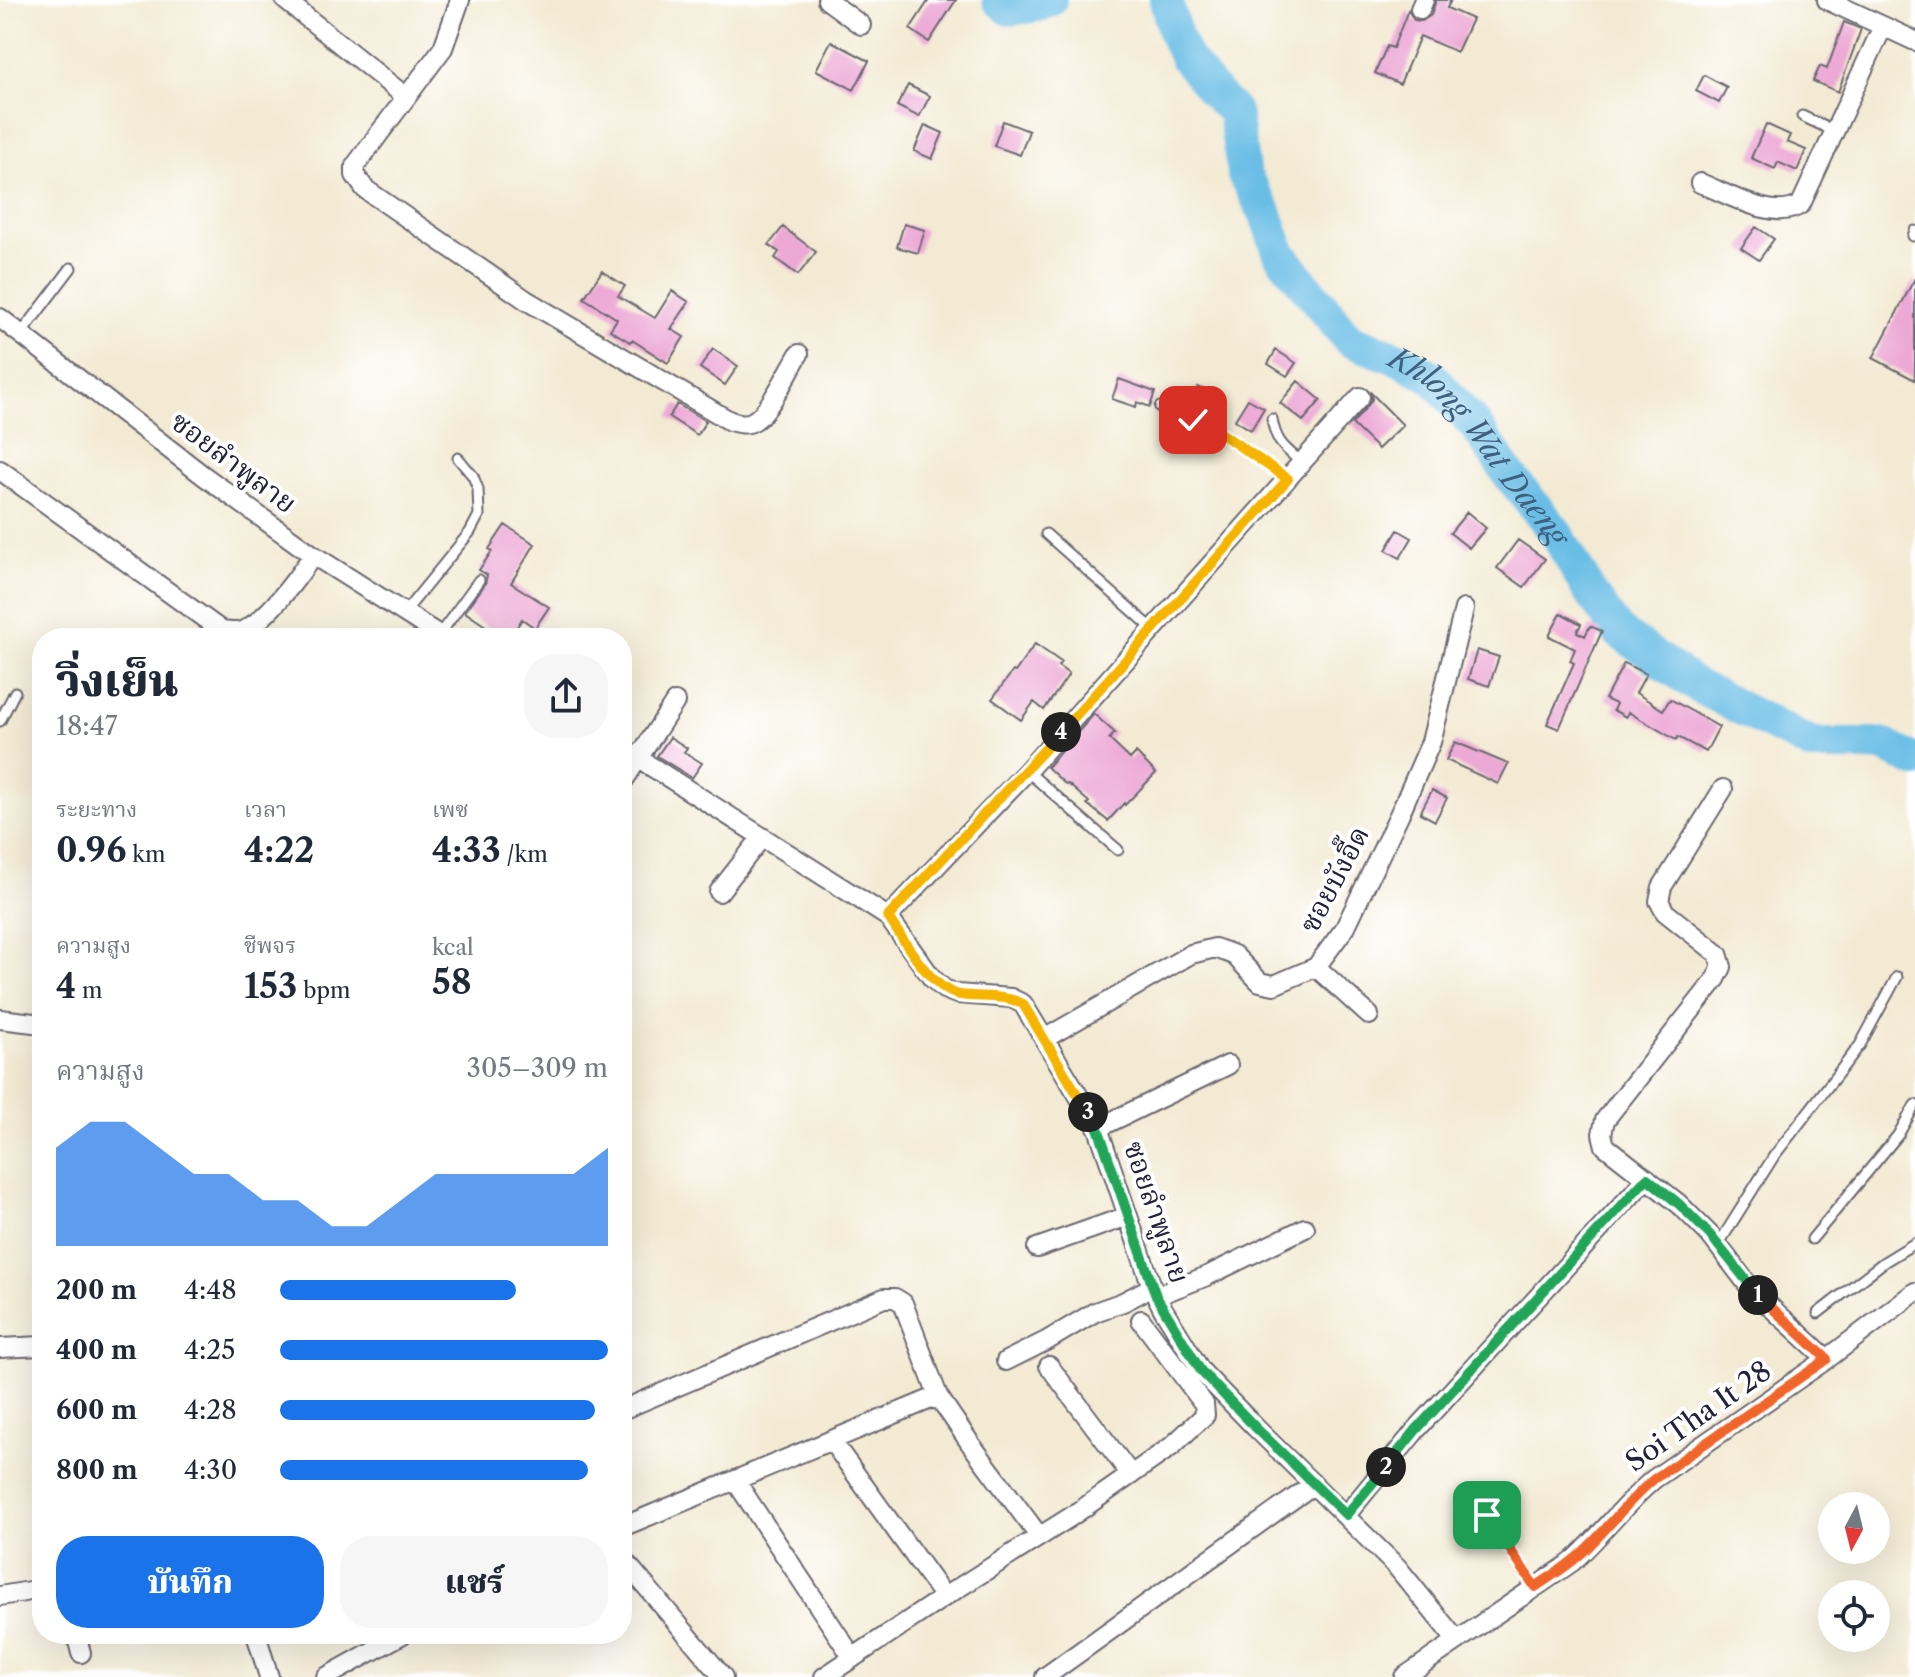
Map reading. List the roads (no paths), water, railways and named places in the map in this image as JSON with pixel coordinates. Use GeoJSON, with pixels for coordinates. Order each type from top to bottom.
{"type":"FeatureCollection","features":[{"type":"Feature","properties":{"kind":"street"},"geometry":{"type":"LineString","coordinates":[[285,0],[406,97]]}},
{"type":"Feature","properties":{"kind":"street"},"geometry":{"type":"LineString","coordinates":[[460,0],[443,48],[355,166],[355,175],[365,189],[526,300],[712,411],[742,424],[753,422],[764,412],[799,354]]}},
{"type":"Feature","properties":{"kind":"street"},"geometry":{"type":"LineString","coordinates":[[827,0],[861,25]]}},
{"type":"Feature","properties":{"kind":"street"},"geometry":{"type":"LineString","coordinates":[[1827,0],[1915,41]]}},
{"type":"Feature","properties":{"kind":"street"},"geometry":{"type":"LineString","coordinates":[[1700,183],[1765,209],[1781,211],[1801,204],[1883,26]]}},
{"type":"Feature","properties":{"kind":"street","name":"ซอยลำพูลาย"},"geometry":{"type":"LineString","coordinates":[[0,318],[204,476],[313,555],[429,628]]}},
{"type":"Feature","properties":{"kind":"street"},"geometry":{"type":"LineString","coordinates":[[888,917],[1027,771],[1360,397]]}},
{"type":"Feature","properties":{"kind":"street"},"geometry":{"type":"LineString","coordinates":[[0,470],[210,628]]}},
{"type":"Feature","properties":{"kind":"street"},"geometry":{"type":"LineString","coordinates":[[247,628],[293,584],[313,555]]}},
{"type":"Feature","properties":{"kind":"street","name":"ซอยบังอี๊ด"},"geometry":{"type":"LineString","coordinates":[[1044,1039],[1191,954],[1215,948],[1234,955],[1260,982],[1274,985],[1316,967],[1345,928],[1431,742],[1464,609]]}},
{"type":"Feature","properties":{"kind":"street"},"geometry":{"type":"LineString","coordinates":[[632,751],[675,702]]}},
{"type":"Feature","properties":{"kind":"street","name":"ซอยลำพูลาย"},"geometry":{"type":"LineString","coordinates":[[632,754],[888,917],[932,978],[944,989],[957,994],[1011,998],[1023,1004],[1098,1128],[1154,1292],[1201,1371],[1397,1567],[1457,1641]]}},
{"type":"Feature","properties":{"kind":"street"},"geometry":{"type":"LineString","coordinates":[[1723,789],[1662,887],[1659,901],[1665,912],[1718,954],[1722,967],[1716,979],[1605,1120],[1602,1134],[1605,1146],[1679,1204],[1710,1235],[1752,1290],[1827,1359]]}},
{"type":"Feature","properties":{"kind":"street"},"geometry":{"type":"LineString","coordinates":[[719,892],[762,837]]}},
{"type":"Feature","properties":{"kind":"street"},"geometry":{"type":"LineString","coordinates":[[1316,967],[1369,1015]]}},
{"type":"Feature","properties":{"kind":"street"},"geometry":{"type":"LineString","coordinates":[[0,1019],[32,1023]]}},
{"type":"Feature","properties":{"kind":"street"},"geometry":{"type":"LineString","coordinates":[[1098,1128],[1228,1065]]}},
{"type":"Feature","properties":{"kind":"street"},"geometry":{"type":"LineString","coordinates":[[1346,1515],[1416,1430],[1647,1178]]}},
{"type":"Feature","properties":{"kind":"street"},"geometry":{"type":"LineString","coordinates":[[1037,1248],[1128,1216]]}},
{"type":"Feature","properties":{"kind":"street"},"geometry":{"type":"LineString","coordinates":[[1006,1361],[1095,1312],[1207,1276],[1305,1228]]}},
{"type":"Feature","properties":{"kind":"street","name":"Soi Tha It 28"},"geometry":{"type":"LineString","coordinates":[[1404,1677],[1572,1562],[1634,1495],[1654,1479],[1827,1359],[1915,1292]]}},
{"type":"Feature","properties":{"kind":"street"},"geometry":{"type":"LineString","coordinates":[[632,1406],[884,1298],[895,1298],[903,1303],[938,1396],[1039,1536]]}},
{"type":"Feature","properties":{"kind":"street"},"geometry":{"type":"LineString","coordinates":[[824,1677],[1131,1475],[1172,1446],[1205,1415],[1204,1404],[1141,1320]]}},
{"type":"Feature","properties":{"kind":"street"},"geometry":{"type":"LineString","coordinates":[[0,1348],[32,1346]]}},
{"type":"Feature","properties":{"kind":"street"},"geometry":{"type":"LineString","coordinates":[[1049,1366],[1131,1475]]}},
{"type":"Feature","properties":{"kind":"street"},"geometry":{"type":"LineString","coordinates":[[632,1523],[938,1396]]}},
{"type":"Feature","properties":{"kind":"street"},"geometry":{"type":"LineString","coordinates":[[831,1440],[944,1597]]}},
{"type":"Feature","properties":{"kind":"street"},"geometry":{"type":"LineString","coordinates":[[735,1480],[853,1658]]}},
{"type":"Feature","properties":{"kind":"street"},"geometry":{"type":"LineString","coordinates":[[1045,1677],[1314,1484]]}},
{"type":"Feature","properties":{"kind":"street"},"geometry":{"type":"LineString","coordinates":[[632,1570],[723,1677]]}},
{"type":"Feature","properties":{"kind":"street"},"geometry":{"type":"LineString","coordinates":[[0,1596],[32,1591]]}},
{"type":"Feature","properties":{"kind":"street"},"geometry":{"type":"LineString","coordinates":[[79,1644],[81,1653]]}},
{"type":"Feature","properties":{"kind":"street"},"geometry":{"type":"LineString","coordinates":[[259,1644],[269,1677]]}},
{"type":"Feature","properties":{"kind":"street"},"geometry":{"type":"LineString","coordinates":[[326,1677],[385,1644]]}},
{"type":"Feature","properties":{"kind":"lane"},"geometry":{"type":"LineString","coordinates":[[1802,116],[1834,131]]}},
{"type":"Feature","properties":{"kind":"lane"},"geometry":{"type":"LineString","coordinates":[[21,334],[71,268]]}},
{"type":"Feature","properties":{"kind":"lane"},"geometry":{"type":"LineString","coordinates":[[1160,407],[1219,432],[1288,479]]}},
{"type":"Feature","properties":{"kind":"lane"},"geometry":{"type":"LineString","coordinates":[[1272,419],[1275,436],[1281,445],[1302,463]]}},
{"type":"Feature","properties":{"kind":"lane"},"geometry":{"type":"LineString","coordinates":[[404,613],[470,532],[479,515],[478,489],[473,476],[458,458]]}},
{"type":"Feature","properties":{"kind":"lane"},"geometry":{"type":"LineString","coordinates":[[1046,534],[1153,629]]}},
{"type":"Feature","properties":{"kind":"lane"},"geometry":{"type":"LineString","coordinates":[[447,628],[479,580]]}},
{"type":"Feature","properties":{"kind":"lane"},"geometry":{"type":"LineString","coordinates":[[0,721],[15,692]]}},
{"type":"Feature","properties":{"kind":"lane"},"geometry":{"type":"LineString","coordinates":[[1027,771],[1118,850]]}},
{"type":"Feature","properties":{"kind":"lane"},"geometry":{"type":"LineString","coordinates":[[1718,1245],[1774,1156],[1860,1045],[1897,977]]}},
{"type":"Feature","properties":{"kind":"lane"},"geometry":{"type":"LineString","coordinates":[[1812,1239],[1898,1135],[1915,1105]]}},
{"type":"Feature","properties":{"kind":"lane"},"geometry":{"type":"LineString","coordinates":[[1818,1313],[1884,1262],[1915,1243]]}},
{"type":"Feature","properties":{"kind":"lane"},"geometry":{"type":"LineString","coordinates":[[1487,1515],[1535,1587]]}},
{"type":"Feature","properties":{"kind":"waterway","name":"Khlong Wat Daeng"},"geometry":{"type":"LineString","coordinates":[[999,0],[1010,9],[1039,5],[1050,0]]}},
{"type":"Feature","properties":{"kind":"waterway","name":"Khlong Wat Daeng"},"geometry":{"type":"LineString","coordinates":[[1166,0],[1175,34],[1186,58],[1234,112],[1244,175],[1265,212],[1280,254],[1349,340],[1399,359],[1431,376],[1475,425],[1510,476],[1555,531],[1589,591],[1619,632],[1697,686],[1812,745],[1883,745],[1915,761]]}}]}
